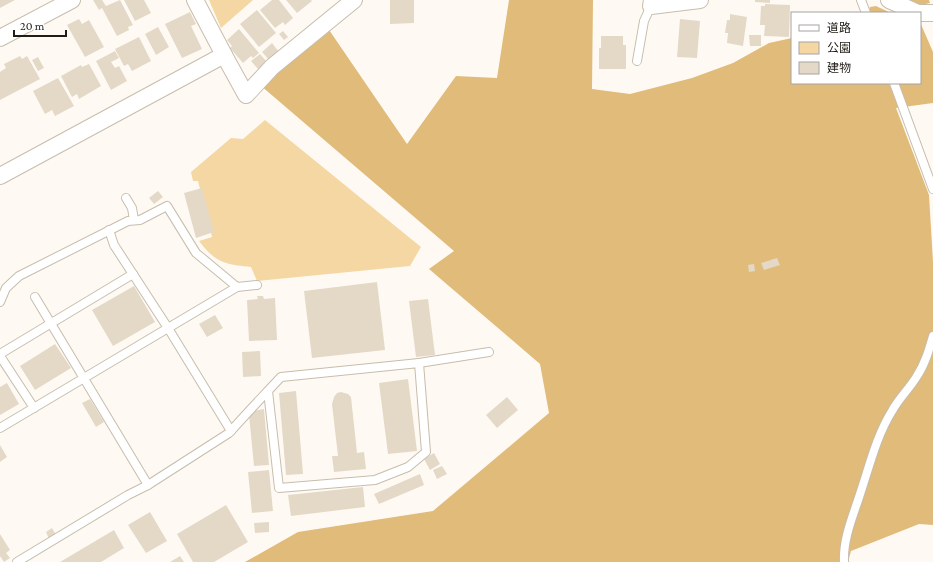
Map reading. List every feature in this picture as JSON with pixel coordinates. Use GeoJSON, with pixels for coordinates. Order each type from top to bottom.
{"type":"FeatureCollection","features":[{"type":"Feature","properties":{"kind":"street"},"geometry":{"type":"LineString","coordinates":[[0,38],[72,0]]}},
{"type":"Feature","properties":{"kind":"street"},"geometry":{"type":"LineString","coordinates":[[195,0],[246,95],[272,67],[354,0]]}},
{"type":"Feature","properties":{"kind":"street"},"geometry":{"type":"LineString","coordinates":[[652,3],[700,0]]}},
{"type":"Feature","properties":{"kind":"street"},"geometry":{"type":"LineString","coordinates":[[889,0],[916,12]]}},
{"type":"Feature","properties":{"kind":"street"},"geometry":{"type":"LineString","coordinates":[[921,13],[933,13]]}},
{"type":"Feature","properties":{"kind":"street"},"geometry":{"type":"LineString","coordinates":[[0,176],[224,55]]}},
{"type":"Feature","properties":{"kind":"lane"},"geometry":{"type":"LineString","coordinates":[[860,0],[866,12]]}},
{"type":"Feature","properties":{"kind":"lane"},"geometry":{"type":"LineString","coordinates":[[637,61],[644,21],[652,3]]}},
{"type":"Feature","properties":{"kind":"lane"},"geometry":{"type":"LineString","coordinates":[[894,84],[933,189]]}},
{"type":"Feature","properties":{"kind":"lane"},"geometry":{"type":"LineString","coordinates":[[126,198],[132,208],[134,220]]}},
{"type":"Feature","properties":{"kind":"lane"},"geometry":{"type":"LineString","coordinates":[[0,302],[6,288],[20,276],[109,230],[128,221],[140,220],[167,206],[196,253],[237,287]]}},
{"type":"Feature","properties":{"kind":"lane"},"geometry":{"type":"LineString","coordinates":[[109,230],[114,245],[168,328],[231,431]]}},
{"type":"Feature","properties":{"kind":"lane"},"geometry":{"type":"LineString","coordinates":[[34,408],[0,355],[133,274]]}},
{"type":"Feature","properties":{"kind":"lane"},"geometry":{"type":"LineString","coordinates":[[0,428],[237,287],[257,285]]}},
{"type":"Feature","properties":{"kind":"lane"},"geometry":{"type":"LineString","coordinates":[[35,297],[148,485]]}},
{"type":"Feature","properties":{"kind":"lane"},"geometry":{"type":"LineString","coordinates":[[844,562],[846,539],[871,457],[880,434],[892,410],[923,366],[930,350],[933,336]]}},
{"type":"Feature","properties":{"kind":"lane"},"geometry":{"type":"LineString","coordinates":[[17,562],[128,494],[148,485],[231,431],[281,377],[419,363],[489,352]]}},
{"type":"Feature","properties":{"kind":"lane"},"geometry":{"type":"LineString","coordinates":[[268,391],[279,488],[375,480],[408,467],[426,452],[419,363]]}},
{"type":"Feature","properties":{"kind":"green space"},"geometry":{"type":"Polygon","coordinates":[[[209,0],[253,0],[221,28],[209,0]]]}},
{"type":"Feature","properties":{"kind":"green space"},"geometry":{"type":"Polygon","coordinates":[[[265,120],[421,247],[410,266],[257,281],[251,267],[227,263],[210,254],[199,241],[212,237],[198,181],[193,181],[191,172],[231,138],[243,139],[265,120]]]}},
{"type":"Feature","properties":{"kind":"shaded area"},"geometry":{"type":"Polygon","coordinates":[[[509,0],[593,0],[592,89],[630,94],[692,78],[733,63],[769,43],[791,38],[791,84],[921,84],[921,24],[933,52],[933,103],[896,108],[929,195],[933,262],[933,525],[919,524],[851,551],[848,562],[245,562],[298,532],[433,511],[549,413],[540,364],[429,269],[454,251],[260,85],[325,24],[407,144],[456,76],[497,78],[509,0]]]}},
{"type":"Feature","properties":{"kind":"shaded area"},"geometry":{"type":"Polygon","coordinates":[[[904,0],[929,0],[930,3],[921,5],[904,0]]]}},
{"type":"Feature","properties":{"kind":"shaded area"},"geometry":{"type":"Polygon","coordinates":[[[876,6],[889,12],[868,12],[870,7],[876,6]]]}},
{"type":"Feature","properties":{"kind":"building"},"geometry":{"type":"Polygon","coordinates":[[[0,0],[15,0],[0,8],[0,0]]]}},
{"type":"Feature","properties":{"kind":"building"},"geometry":{"type":"Polygon","coordinates":[[[93,0],[102,0],[106,6],[120,0],[133,25],[128,27],[129,30],[117,36],[102,8],[99,10],[93,0]]]}},
{"type":"Feature","properties":{"kind":"building"},"geometry":{"type":"Polygon","coordinates":[[[124,0],[144,0],[151,13],[135,21],[124,0]]]}},
{"type":"Feature","properties":{"kind":"building"},"geometry":{"type":"Polygon","coordinates":[[[272,0],[279,0],[293,18],[285,25],[283,22],[275,28],[260,10],[272,0]]]}},
{"type":"Feature","properties":{"kind":"building"},"geometry":{"type":"Polygon","coordinates":[[[286,0],[311,0],[312,1],[297,13],[286,0]]]}},
{"type":"Feature","properties":{"kind":"building"},"geometry":{"type":"Polygon","coordinates":[[[390,0],[414,0],[414,23],[390,24],[390,0]]]}},
{"type":"Feature","properties":{"kind":"building"},"geometry":{"type":"Polygon","coordinates":[[[755,0],[770,0],[770,3],[755,2],[755,0]]]}},
{"type":"Feature","properties":{"kind":"building"},"geometry":{"type":"Polygon","coordinates":[[[765,4],[790,5],[789,37],[764,36],[765,25],[760,25],[761,6],[765,6],[765,4]]]}},
{"type":"Feature","properties":{"kind":"building"},"geometry":{"type":"Polygon","coordinates":[[[257,10],[276,33],[259,47],[240,24],[257,10]]]}},
{"type":"Feature","properties":{"kind":"building"},"geometry":{"type":"Polygon","coordinates":[[[190,12],[196,24],[191,26],[202,49],[182,58],[165,24],[190,12]]]}},
{"type":"Feature","properties":{"kind":"building"},"geometry":{"type":"Polygon","coordinates":[[[730,14],[747,17],[743,46],[727,43],[728,33],[725,33],[727,20],[730,20],[730,14]]]}},
{"type":"Feature","properties":{"kind":"building"},"geometry":{"type":"Polygon","coordinates":[[[79,19],[82,24],[89,20],[104,47],[85,57],[67,25],[79,19]]]}},
{"type":"Feature","properties":{"kind":"building"},"geometry":{"type":"Polygon","coordinates":[[[680,19],[700,21],[697,58],[677,57],[680,19]]]}},
{"type":"Feature","properties":{"kind":"building"},"geometry":{"type":"Polygon","coordinates":[[[158,27],[169,47],[156,55],[145,34],[158,27]]]}},
{"type":"Feature","properties":{"kind":"building"},"geometry":{"type":"Polygon","coordinates":[[[239,29],[259,53],[253,58],[251,56],[243,63],[230,48],[232,46],[227,40],[239,29]]]}},
{"type":"Feature","properties":{"kind":"building"},"geometry":{"type":"Polygon","coordinates":[[[283,31],[288,37],[284,40],[279,34],[283,31]]]}},
{"type":"Feature","properties":{"kind":"building"},"geometry":{"type":"Polygon","coordinates":[[[749,35],[761,35],[761,46],[750,46],[749,35]]]}},
{"type":"Feature","properties":{"kind":"building"},"geometry":{"type":"Polygon","coordinates":[[[601,36],[623,36],[623,45],[626,45],[626,69],[599,69],[599,48],[601,48],[601,36]]]}},
{"type":"Feature","properties":{"kind":"building"},"geometry":{"type":"Polygon","coordinates":[[[139,37],[151,61],[132,71],[128,64],[124,66],[115,49],[139,37]]]}},
{"type":"Feature","properties":{"kind":"building"},"geometry":{"type":"Polygon","coordinates":[[[272,43],[279,52],[269,60],[262,52],[272,43]]]}},
{"type":"Feature","properties":{"kind":"building"},"geometry":{"type":"Polygon","coordinates":[[[115,51],[119,58],[111,62],[115,68],[119,66],[127,81],[111,90],[96,61],[115,51]]]}},
{"type":"Feature","properties":{"kind":"building"},"geometry":{"type":"Polygon","coordinates":[[[260,54],[267,62],[258,69],[251,61],[260,54]]]}},
{"type":"Feature","properties":{"kind":"building"},"geometry":{"type":"Polygon","coordinates":[[[20,56],[22,59],[27,56],[40,79],[0,100],[0,72],[6,68],[4,64],[20,56]]]}},
{"type":"Feature","properties":{"kind":"building"},"geometry":{"type":"Polygon","coordinates":[[[38,57],[44,68],[38,71],[32,60],[38,57]]]}},
{"type":"Feature","properties":{"kind":"building"},"geometry":{"type":"Polygon","coordinates":[[[89,64],[101,86],[79,99],[77,94],[72,97],[61,76],[81,65],[82,67],[89,64]]]}},
{"type":"Feature","properties":{"kind":"building"},"geometry":{"type":"Polygon","coordinates":[[[58,78],[74,106],[55,116],[52,110],[45,114],[33,91],[58,78]]]}},
{"type":"Feature","properties":{"kind":"building"},"geometry":{"type":"Polygon","coordinates":[[[202,188],[214,232],[196,238],[184,193],[202,188]]]}},
{"type":"Feature","properties":{"kind":"building"},"geometry":{"type":"Polygon","coordinates":[[[158,191],[163,197],[154,204],[149,198],[158,191]]]}},
{"type":"Feature","properties":{"kind":"building"},"geometry":{"type":"Polygon","coordinates":[[[777,258],[780,265],[764,270],[761,263],[777,258]]]}},
{"type":"Feature","properties":{"kind":"building"},"geometry":{"type":"Polygon","coordinates":[[[754,264],[755,271],[749,272],[748,265],[754,264]]]}},
{"type":"Feature","properties":{"kind":"building"},"geometry":{"type":"Polygon","coordinates":[[[377,282],[385,350],[312,358],[304,291],[377,282]]]}},
{"type":"Feature","properties":{"kind":"building"},"geometry":{"type":"Polygon","coordinates":[[[134,286],[155,322],[113,346],[92,310],[134,286]]]}},
{"type":"Feature","properties":{"kind":"building"},"geometry":{"type":"Polygon","coordinates":[[[257,296],[263,296],[264,299],[275,298],[277,340],[249,341],[247,300],[258,299],[257,296]]]}},
{"type":"Feature","properties":{"kind":"building"},"geometry":{"type":"Polygon","coordinates":[[[428,299],[435,355],[416,357],[409,301],[428,299]]]}},
{"type":"Feature","properties":{"kind":"building"},"geometry":{"type":"Polygon","coordinates":[[[215,315],[223,328],[207,337],[199,324],[215,315]]]}},
{"type":"Feature","properties":{"kind":"building"},"geometry":{"type":"Polygon","coordinates":[[[55,344],[71,368],[35,390],[20,366],[55,344]]]}},
{"type":"Feature","properties":{"kind":"building"},"geometry":{"type":"Polygon","coordinates":[[[260,351],[261,376],[243,377],[242,352],[260,351]]]}},
{"type":"Feature","properties":{"kind":"building"},"geometry":{"type":"Polygon","coordinates":[[[408,379],[417,451],[388,454],[379,383],[408,379]]]}},
{"type":"Feature","properties":{"kind":"building"},"geometry":{"type":"Polygon","coordinates":[[[7,383],[19,404],[0,415],[0,387],[7,383]]]}},
{"type":"Feature","properties":{"kind":"building"},"geometry":{"type":"Polygon","coordinates":[[[296,391],[303,474],[286,475],[279,393],[296,391]]]}},
{"type":"Feature","properties":{"kind":"building"},"geometry":{"type":"Polygon","coordinates":[[[341,392],[348,394],[351,397],[357,453],[364,452],[366,469],[334,472],[332,456],[338,456],[332,404],[337,393],[341,392]]]}},
{"type":"Feature","properties":{"kind":"building"},"geometry":{"type":"Polygon","coordinates":[[[507,397],[518,410],[497,428],[486,415],[507,397]]]}},
{"type":"Feature","properties":{"kind":"building"},"geometry":{"type":"Polygon","coordinates":[[[90,399],[104,422],[96,427],[82,403],[90,399]]]}},
{"type":"Feature","properties":{"kind":"building"},"geometry":{"type":"Polygon","coordinates":[[[264,409],[269,465],[254,466],[249,415],[252,411],[264,409]]]}},
{"type":"Feature","properties":{"kind":"building"},"geometry":{"type":"Polygon","coordinates":[[[0,445],[7,457],[0,462],[0,445]]]}},
{"type":"Feature","properties":{"kind":"building"},"geometry":{"type":"Polygon","coordinates":[[[434,453],[440,464],[430,470],[424,459],[434,453]]]}},
{"type":"Feature","properties":{"kind":"building"},"geometry":{"type":"Polygon","coordinates":[[[442,466],[447,474],[437,479],[433,470],[442,466]]]}},
{"type":"Feature","properties":{"kind":"building"},"geometry":{"type":"Polygon","coordinates":[[[269,470],[273,511],[252,513],[248,472],[269,470]]]}},
{"type":"Feature","properties":{"kind":"building"},"geometry":{"type":"Polygon","coordinates":[[[420,474],[424,485],[379,504],[374,494],[420,474]]]}},
{"type":"Feature","properties":{"kind":"building"},"geometry":{"type":"Polygon","coordinates":[[[363,487],[365,507],[291,516],[288,495],[363,487]]]}},
{"type":"Feature","properties":{"kind":"building"},"geometry":{"type":"Polygon","coordinates":[[[226,505],[248,542],[214,562],[193,562],[177,534],[226,505]]]}},
{"type":"Feature","properties":{"kind":"building"},"geometry":{"type":"Polygon","coordinates":[[[150,512],[167,541],[146,553],[128,525],[150,512]]]}},
{"type":"Feature","properties":{"kind":"building"},"geometry":{"type":"Polygon","coordinates":[[[269,522],[269,532],[255,533],[254,523],[269,522]]]}},
{"type":"Feature","properties":{"kind":"building"},"geometry":{"type":"Polygon","coordinates":[[[52,528],[56,535],[49,539],[46,532],[52,528]]]}},
{"type":"Feature","properties":{"kind":"building"},"geometry":{"type":"Polygon","coordinates":[[[114,530],[124,548],[101,562],[60,562],[114,530]]]}},
{"type":"Feature","properties":{"kind":"building"},"geometry":{"type":"Polygon","coordinates":[[[0,534],[10,550],[6,553],[10,558],[4,562],[0,556],[0,534]]]}},
{"type":"Feature","properties":{"kind":"building"},"geometry":{"type":"Polygon","coordinates":[[[180,556],[184,562],[170,562],[180,556]]]}}]}
